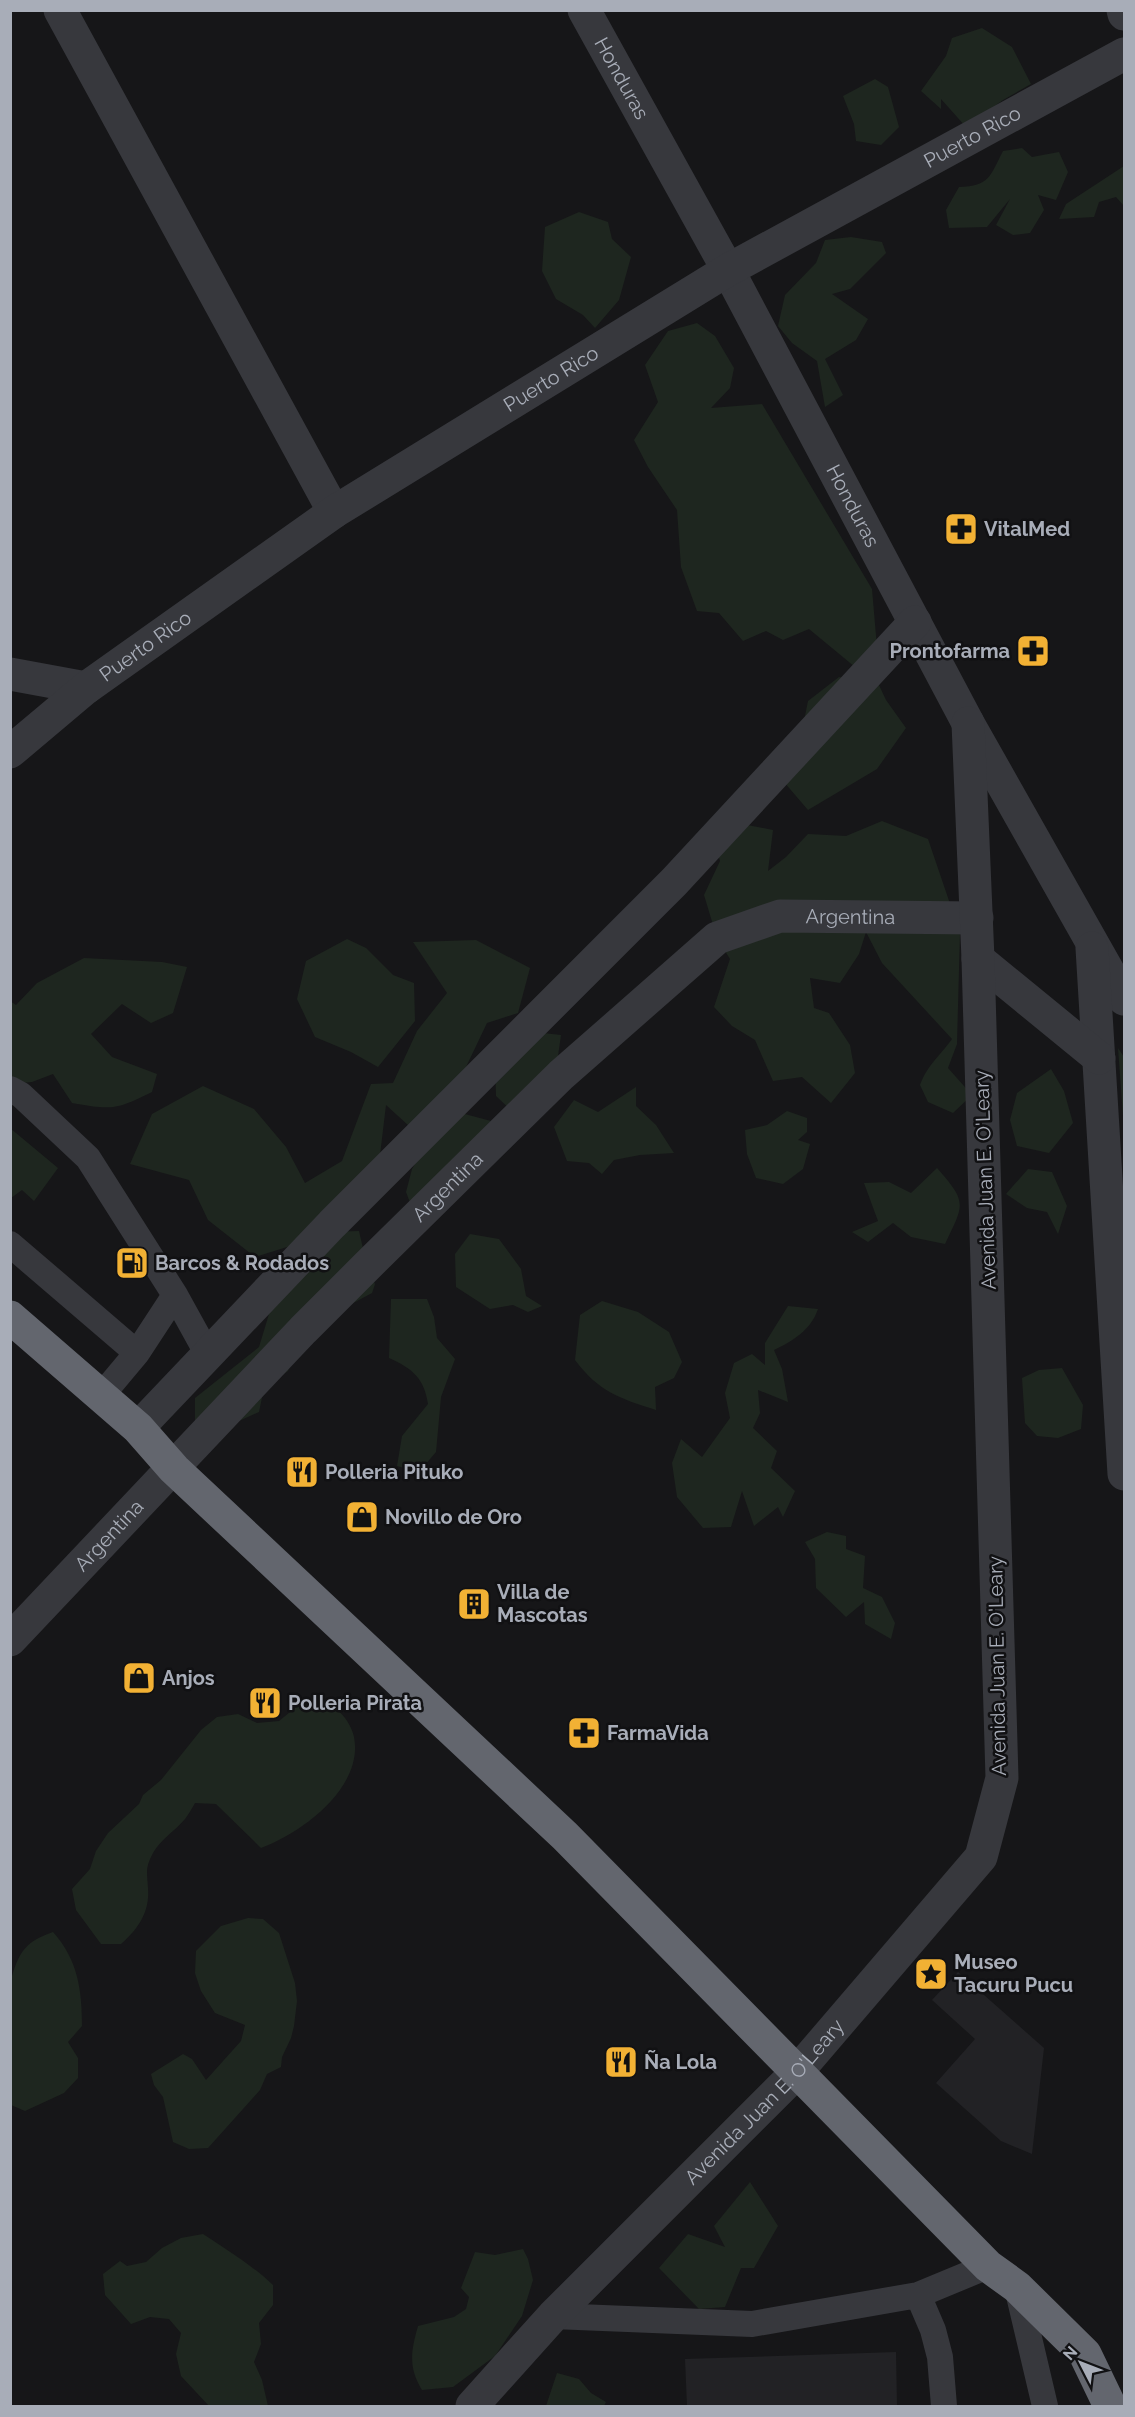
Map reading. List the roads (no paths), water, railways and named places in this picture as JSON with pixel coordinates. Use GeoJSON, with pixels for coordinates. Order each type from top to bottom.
{"type":"FeatureCollection","features":[{"type":"Feature","properties":{"kind":"highway"},"geometry":{"type":"LineString","coordinates":[[10,1317],[138,1428],[174,1469],[565,1836],[988,2266],[1017,2287],[1085,2354],[1110,2406]]}},
{"type":"Feature","properties":{"kind":"street"},"geometry":{"type":"LineString","coordinates":[[60,10],[334,512]]}},
{"type":"Feature","properties":{"kind":"street","name":"Honduras"},"geometry":{"type":"LineString","coordinates":[[584,10],[728,270],[968,723],[1125,999]]}},
{"type":"Feature","properties":{"kind":"street","name":"Puerto Rico"},"geometry":{"type":"LineString","coordinates":[[10,752],[86,688],[334,512],[728,270],[1125,54]]}},
{"type":"Feature","properties":{"kind":"street"},"geometry":{"type":"LineString","coordinates":[[138,1428],[332,1224],[674,882],[915,622]]}},
{"type":"Feature","properties":{"kind":"street"},"geometry":{"type":"LineString","coordinates":[[10,674],[86,688]]}},
{"type":"Feature","properties":{"kind":"street","name":"Avenida Juan E. O'Leary"},"geometry":{"type":"LineString","coordinates":[[472,2406],[553,2316],[796,2073],[981,1857],[1002,1778],[977,918],[968,723]]}},
{"type":"Feature","properties":{"kind":"street","name":"Argentina"},"geometry":{"type":"LineString","coordinates":[[10,1640],[303,1330],[561,1075],[717,938],[780,916],[977,918]]}},
{"type":"Feature","properties":{"kind":"street"},"geometry":{"type":"LineString","coordinates":[[1092,943],[1125,1474]]}},
{"type":"Feature","properties":{"kind":"street"},"geometry":{"type":"LineString","coordinates":[[978,958],[1099,1058]]}},
{"type":"Feature","properties":{"kind":"lane"},"geometry":{"type":"LineString","coordinates":[[10,1089],[21,1095],[88,1158],[175,1295],[207,1353]]}},
{"type":"Feature","properties":{"kind":"lane"},"geometry":{"type":"LineString","coordinates":[[10,1244],[136,1353]]}},
{"type":"Feature","properties":{"kind":"lane"},"geometry":{"type":"LineString","coordinates":[[101,1396],[136,1353],[175,1295]]}},
{"type":"Feature","properties":{"kind":"lane"},"geometry":{"type":"LineString","coordinates":[[553,2316],[752,2324],[918,2295],[988,2266]]}},
{"type":"Feature","properties":{"kind":"lane"},"geometry":{"type":"LineString","coordinates":[[1017,2287],[1045,2406]]}},
{"type":"Feature","properties":{"kind":"lane"},"geometry":{"type":"LineString","coordinates":[[918,2295],[933,2330],[940,2357],[944,2406]]}},
{"type":"Feature","properties":{"kind":"place","name":"VitalMed"},"geometry":{"type":"Point","coordinates":[961,529]}},
{"type":"Feature","properties":{"kind":"place","name":"Prontofarma"},"geometry":{"type":"Point","coordinates":[1033,651]}},
{"type":"Feature","properties":{"kind":"place","name":"Barcos & Rodados"},"geometry":{"type":"Point","coordinates":[132,1263]}},
{"type":"Feature","properties":{"kind":"place","name":"Polleria Pituko"},"geometry":{"type":"Point","coordinates":[302,1472]}},
{"type":"Feature","properties":{"kind":"place","name":"Novillo de Oro"},"geometry":{"type":"Point","coordinates":[362,1517]}},
{"type":"Feature","properties":{"kind":"place","name":"Villa de Mascotas"},"geometry":{"type":"Point","coordinates":[474,1604]}},
{"type":"Feature","properties":{"kind":"place","name":"Anjos"},"geometry":{"type":"Point","coordinates":[139,1678]}},
{"type":"Feature","properties":{"kind":"place","name":"Polleria Pirata"},"geometry":{"type":"Point","coordinates":[265,1703]}},
{"type":"Feature","properties":{"kind":"place","name":"FarmaVida"},"geometry":{"type":"Point","coordinates":[584,1733]}},
{"type":"Feature","properties":{"kind":"place","name":"Museo Tacuru Pucu"},"geometry":{"type":"Point","coordinates":[931,1974]}},
{"type":"Feature","properties":{"kind":"place","name":"Ña Lola"},"geometry":{"type":"Point","coordinates":[621,2062]}}]}
